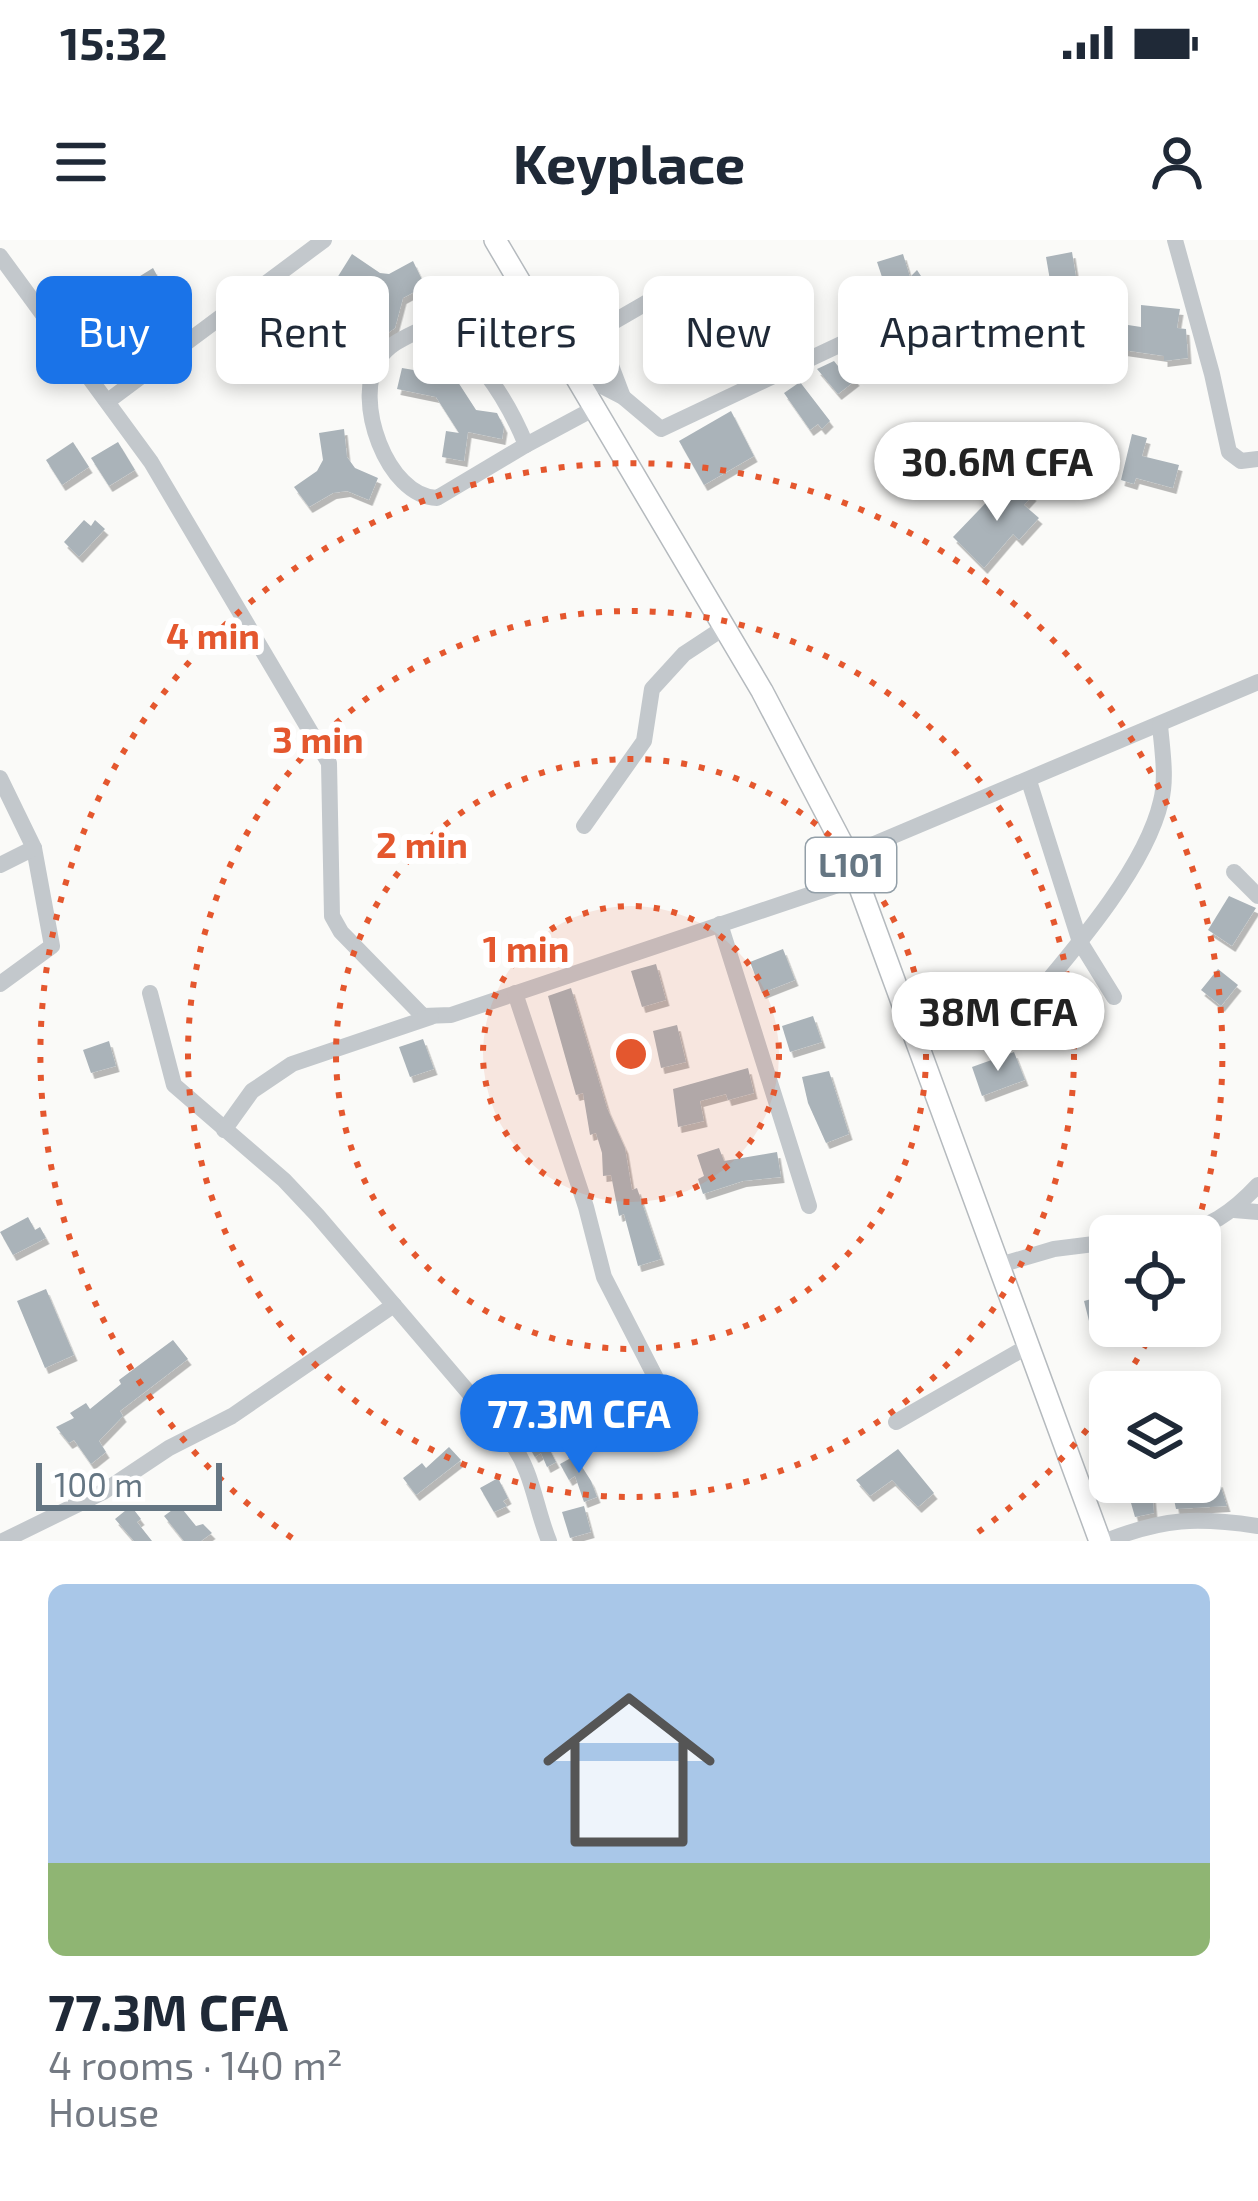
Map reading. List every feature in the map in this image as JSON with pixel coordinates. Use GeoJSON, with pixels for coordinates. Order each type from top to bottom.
{"type":"FeatureCollection","features":[{"type":"Feature","properties":{"kind":"main road","name":"L101"},"geometry":{"type":"LineString","coordinates":[[495,240],[515,276]]}},
{"type":"Feature","properties":{"kind":"main road","name":"L101"},"geometry":{"type":"LineString","coordinates":[[580,384],[725,627],[848,854],[1103,1541]]}},
{"type":"Feature","properties":{"kind":"street"},"geometry":{"type":"LineString","coordinates":[[108,401],[324,240]]}},
{"type":"Feature","properties":{"kind":"street"},"geometry":{"type":"LineString","coordinates":[[1175,240],[1213,374],[1229,452],[1241,461],[1258,459]]}},
{"type":"Feature","properties":{"kind":"street"},"geometry":{"type":"LineString","coordinates":[[0,256],[151,462],[328,763],[332,916],[341,932],[423,1016],[452,1015],[856,879]]}},
{"type":"Feature","properties":{"kind":"street"},"geometry":{"type":"LineString","coordinates":[[623,398],[599,334],[643,305]]}},
{"type":"Feature","properties":{"kind":"street"},"geometry":{"type":"LineString","coordinates":[[413,334],[391,345],[371,375],[371,419],[378,445],[407,486],[422,498],[437,498],[595,409]]}},
{"type":"Feature","properties":{"kind":"street"},"geometry":{"type":"LineString","coordinates":[[597,384],[662,429],[838,346]]}},
{"type":"Feature","properties":{"kind":"street"},"geometry":{"type":"LineString","coordinates":[[492,384],[526,445]]}},
{"type":"Feature","properties":{"kind":"street"},"geometry":{"type":"LineString","coordinates":[[584,826],[644,741],[652,688],[684,654],[725,627]]}},
{"type":"Feature","properties":{"kind":"street"},"geometry":{"type":"LineString","coordinates":[[848,854],[1258,682]]}},
{"type":"Feature","properties":{"kind":"street"},"geometry":{"type":"LineString","coordinates":[[1020,1014],[1080,942],[1132,866],[1161,801],[1160,725]]}},
{"type":"Feature","properties":{"kind":"street"},"geometry":{"type":"LineString","coordinates":[[0,778],[34,848],[52,946],[0,984]]}},
{"type":"Feature","properties":{"kind":"street"},"geometry":{"type":"LineString","coordinates":[[1029,781],[1080,942],[1114,997]]}},
{"type":"Feature","properties":{"kind":"street"},"geometry":{"type":"LineString","coordinates":[[0,865],[34,848]]}},
{"type":"Feature","properties":{"kind":"street"},"geometry":{"type":"LineString","coordinates":[[1234,872],[1258,896]]}},
{"type":"Feature","properties":{"kind":"street"},"geometry":{"type":"LineString","coordinates":[[720,924],[809,1206]]}},
{"type":"Feature","properties":{"kind":"street"},"geometry":{"type":"LineString","coordinates":[[150,992],[174,1085],[284,1180],[520,1455],[530,1472],[537,1512],[550,1541]]}},
{"type":"Feature","properties":{"kind":"street"},"geometry":{"type":"LineString","coordinates":[[515,993],[604,1276],[660,1386]]}},
{"type":"Feature","properties":{"kind":"street"},"geometry":{"type":"LineString","coordinates":[[224,1130],[252,1091],[292,1064],[430,1017]]}},
{"type":"Feature","properties":{"kind":"street"},"geometry":{"type":"LineString","coordinates":[[1221,1217],[1258,1185]]}},
{"type":"Feature","properties":{"kind":"street"},"geometry":{"type":"LineString","coordinates":[[1234,1210],[1258,1212]]}},
{"type":"Feature","properties":{"kind":"street"},"geometry":{"type":"LineString","coordinates":[[1000,1265],[1089,1245]]}},
{"type":"Feature","properties":{"kind":"street"},"geometry":{"type":"LineString","coordinates":[[3,1541],[104,1492],[169,1448],[232,1416],[394,1305]]}},
{"type":"Feature","properties":{"kind":"street"},"geometry":{"type":"LineString","coordinates":[[896,1422],[1030,1345]]}},
{"type":"Feature","properties":{"kind":"street"},"geometry":{"type":"LineString","coordinates":[[1103,1541],[1148,1524],[1187,1518],[1258,1526]]}},
{"type":"Feature","properties":{"kind":"building"},"geometry":{"type":"Polygon","coordinates":[[[1072,252],[1076,276],[1049,276],[1046,257],[1072,252]]]}},
{"type":"Feature","properties":{"kind":"building"},"geometry":{"type":"Polygon","coordinates":[[[352,254],[380,273],[389,274],[413,261],[420,276],[413,276],[413,293],[403,298],[395,328],[389,332],[389,276],[338,276],[352,254]]]}},
{"type":"Feature","properties":{"kind":"building"},"geometry":{"type":"Polygon","coordinates":[[[903,254],[910,276],[882,276],[877,262],[903,254]]]}},
{"type":"Feature","properties":{"kind":"building"},"geometry":{"type":"Polygon","coordinates":[[[1141,305],[1180,309],[1177,328],[1186,329],[1188,358],[1164,361],[1164,356],[1128,351],[1128,325],[1141,327],[1141,305]]]}},
{"type":"Feature","properties":{"kind":"building"},"geometry":{"type":"Polygon","coordinates":[[[834,361],[838,384],[851,384],[838,394],[817,369],[834,361]]]}},
{"type":"Feature","properties":{"kind":"building"},"geometry":{"type":"Polygon","coordinates":[[[402,368],[413,370],[413,384],[459,384],[476,410],[497,413],[504,427],[502,439],[468,432],[464,461],[442,457],[446,431],[459,433],[436,397],[397,389],[402,368]]]}},
{"type":"Feature","properties":{"kind":"building"},"geometry":{"type":"Polygon","coordinates":[[[802,384],[830,421],[822,429],[818,424],[810,430],[784,393],[802,384]]]}},
{"type":"Feature","properties":{"kind":"building"},"geometry":{"type":"Polygon","coordinates":[[[731,411],[754,456],[704,485],[679,441],[731,411]]]}},
{"type":"Feature","properties":{"kind":"building"},"geometry":{"type":"Polygon","coordinates":[[[344,429],[347,457],[355,468],[378,478],[369,500],[347,491],[309,507],[294,487],[317,471],[323,460],[319,433],[344,429]]]}},
{"type":"Feature","properties":{"kind":"building"},"geometry":{"type":"Polygon","coordinates":[[[1132,434],[1147,438],[1142,456],[1179,465],[1173,488],[1136,478],[1134,484],[1121,480],[1132,434]]]}},
{"type":"Feature","properties":{"kind":"building"},"geometry":{"type":"Polygon","coordinates":[[[73,442],[89,467],[62,485],[46,460],[73,442]]]}},
{"type":"Feature","properties":{"kind":"building"},"geometry":{"type":"Polygon","coordinates":[[[118,442],[135,470],[109,486],[91,458],[118,442]]]}},
{"type":"Feature","properties":{"kind":"building"},"geometry":{"type":"Polygon","coordinates":[[[1003,485],[1014,496],[1023,485],[1033,495],[1024,505],[1039,518],[1019,540],[1013,534],[984,568],[953,537],[1003,485]]]}},
{"type":"Feature","properties":{"kind":"building"},"geometry":{"type":"Polygon","coordinates":[[[84,520],[91,526],[95,520],[105,529],[79,557],[64,542],[84,520]]]}},
{"type":"Feature","properties":{"kind":"building"},"geometry":{"type":"Polygon","coordinates":[[[1229,896],[1256,908],[1232,946],[1208,930],[1229,896]]]}},
{"type":"Feature","properties":{"kind":"building"},"geometry":{"type":"Polygon","coordinates":[[[783,949],[795,980],[762,993],[750,962],[783,949]]]}},
{"type":"Feature","properties":{"kind":"building"},"geometry":{"type":"Polygon","coordinates":[[[656,964],[666,1000],[642,1007],[631,971],[656,964]]]}},
{"type":"Feature","properties":{"kind":"building"},"geometry":{"type":"Polygon","coordinates":[[[1218,969],[1238,985],[1221,1006],[1201,990],[1218,969]]]}},
{"type":"Feature","properties":{"kind":"building"},"geometry":{"type":"Polygon","coordinates":[[[571,988],[607,1108],[625,1148],[632,1190],[637,1188],[661,1259],[638,1266],[624,1214],[619,1216],[611,1175],[603,1176],[602,1153],[596,1133],[590,1135],[583,1093],[576,1095],[548,996],[571,988]]]}},
{"type":"Feature","properties":{"kind":"building"},"geometry":{"type":"Polygon","coordinates":[[[813,1016],[822,1042],[790,1052],[782,1026],[813,1016]]]}},
{"type":"Feature","properties":{"kind":"building"},"geometry":{"type":"Polygon","coordinates":[[[677,1025],[686,1062],[661,1068],[653,1031],[677,1025]]]}},
{"type":"Feature","properties":{"kind":"building"},"geometry":{"type":"Polygon","coordinates":[[[423,1039],[434,1069],[410,1077],[399,1047],[423,1039]]]}},
{"type":"Feature","properties":{"kind":"building"},"geometry":{"type":"Polygon","coordinates":[[[109,1041],[116,1066],[91,1073],[83,1050],[109,1041]]]}},
{"type":"Feature","properties":{"kind":"building"},"geometry":{"type":"Polygon","coordinates":[[[1014,1052],[1025,1080],[982,1096],[972,1067],[1014,1052]]]}},
{"type":"Feature","properties":{"kind":"building"},"geometry":{"type":"Polygon","coordinates":[[[748,1068],[754,1093],[700,1101],[704,1121],[678,1127],[673,1089],[748,1068]]]}},
{"type":"Feature","properties":{"kind":"building"},"geometry":{"type":"Polygon","coordinates":[[[829,1071],[849,1134],[826,1143],[802,1077],[829,1071]]]}},
{"type":"Feature","properties":{"kind":"building"},"geometry":{"type":"Polygon","coordinates":[[[719,1148],[724,1161],[777,1152],[781,1177],[743,1181],[703,1194],[698,1179],[704,1176],[697,1155],[719,1148]]]}},
{"type":"Feature","properties":{"kind":"building"},"geometry":{"type":"Polygon","coordinates":[[[28,1217],[46,1238],[13,1255],[0,1232],[28,1217]]]}},
{"type":"Feature","properties":{"kind":"building"},"geometry":{"type":"Polygon","coordinates":[[[46,1289],[74,1355],[45,1368],[17,1301],[46,1289]]]}},
{"type":"Feature","properties":{"kind":"building"},"geometry":{"type":"Polygon","coordinates":[[[173,1340],[188,1359],[120,1411],[123,1416],[99,1441],[106,1452],[91,1464],[74,1440],[69,1443],[56,1427],[74,1418],[70,1413],[86,1403],[90,1409],[121,1384],[119,1380],[173,1340]]]}},
{"type":"Feature","properties":{"kind":"building"},"geometry":{"type":"Polygon","coordinates":[[[519,1395],[531,1409],[526,1414],[556,1462],[547,1467],[541,1453],[535,1457],[519,1430],[525,1426],[506,1406],[519,1395]]]}},
{"type":"Feature","properties":{"kind":"building"},"geometry":{"type":"Polygon","coordinates":[[[449,1447],[461,1460],[416,1495],[403,1478],[422,1463],[426,1468],[449,1447]]]}},
{"type":"Feature","properties":{"kind":"building"},"geometry":{"type":"Polygon","coordinates":[[[570,1448],[597,1497],[584,1502],[575,1476],[569,1480],[560,1464],[569,1459],[566,1450],[570,1448]]]}},
{"type":"Feature","properties":{"kind":"building"},"geometry":{"type":"Polygon","coordinates":[[[898,1449],[934,1493],[918,1507],[892,1480],[870,1496],[856,1480],[898,1449]]]}},
{"type":"Feature","properties":{"kind":"building"},"geometry":{"type":"Polygon","coordinates":[[[498,1478],[508,1498],[503,1501],[507,1506],[494,1512],[480,1488],[498,1478]]]}},
{"type":"Feature","properties":{"kind":"building"},"geometry":{"type":"Polygon","coordinates":[[[1221,1487],[1227,1506],[1176,1509],[1175,1503],[1221,1503],[1221,1487]]]}},
{"type":"Feature","properties":{"kind":"building"},"geometry":{"type":"Polygon","coordinates":[[[1131,1503],[1153,1503],[1154,1513],[1135,1517],[1131,1503]]]}},
{"type":"Feature","properties":{"kind":"building"},"geometry":{"type":"Polygon","coordinates":[[[179,1505],[196,1526],[203,1524],[212,1533],[201,1541],[184,1541],[164,1516],[179,1505]]]}},
{"type":"Feature","properties":{"kind":"building"},"geometry":{"type":"Polygon","coordinates":[[[131,1506],[152,1541],[134,1541],[115,1519],[131,1506]]]}},
{"type":"Feature","properties":{"kind":"building"},"geometry":{"type":"Polygon","coordinates":[[[584,1506],[591,1532],[570,1538],[562,1512],[584,1506]]]}}]}
